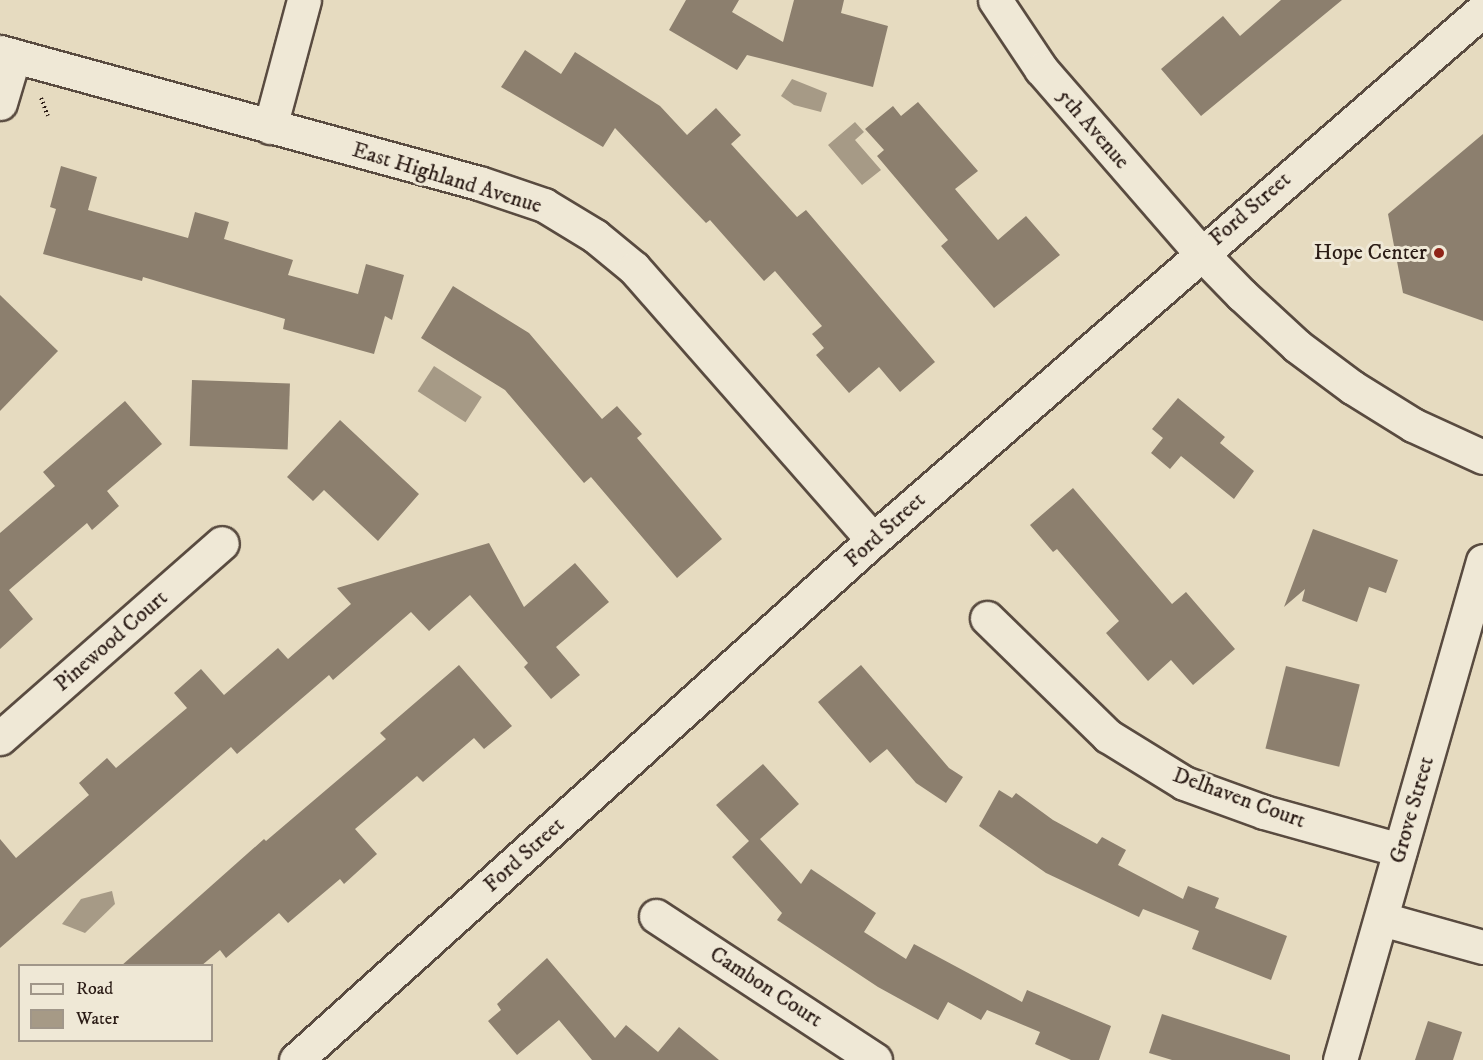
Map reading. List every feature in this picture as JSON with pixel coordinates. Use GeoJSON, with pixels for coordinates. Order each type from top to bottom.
{"type":"FeatureCollection","features":[{"type":"Feature","properties":{"kind":"street"},"geometry":{"type":"LineString","coordinates":[[270,126],[304,0]]}},
{"type":"Feature","properties":{"kind":"street","name":"5th Avenue"},"geometry":{"type":"LineString","coordinates":[[995,0],[1041,69],[1200,252]]}},
{"type":"Feature","properties":{"kind":"street","name":"Ford Street"},"geometry":{"type":"LineString","coordinates":[[296,1060],[873,540],[1200,252],[1483,10]]}},
{"type":"Feature","properties":{"kind":"street"},"geometry":{"type":"LineString","coordinates":[[0,103],[7,54]]}},
{"type":"Feature","properties":{"kind":"street","name":"East Highland Avenue"},"geometry":{"type":"LineString","coordinates":[[7,54],[270,126],[544,205],[595,236],[634,268],[873,540]]}},
{"type":"Feature","properties":{"kind":"street"},"geometry":{"type":"LineString","coordinates":[[1200,252],[1297,346],[1352,387],[1413,424],[1483,457]]}},
{"type":"Feature","properties":{"kind":"street","name":"Pinewood Court"},"geometry":{"type":"LineString","coordinates":[[0,738],[222,543]]}},
{"type":"Feature","properties":{"kind":"street","name":"Grove Street"},"geometry":{"type":"LineString","coordinates":[[1340,1060],[1483,561]]}},
{"type":"Feature","properties":{"kind":"street","name":"Delhaven Court"},"geometry":{"type":"LineString","coordinates":[[987,618],[1108,736],[1184,783],[1264,812],[1400,850]]}},
{"type":"Feature","properties":{"kind":"street","name":"Cambon Court"},"geometry":{"type":"LineString","coordinates":[[656,916],[875,1060]]}},
{"type":"Feature","properties":{"kind":"street"},"geometry":{"type":"LineString","coordinates":[[1382,919],[1483,947]]}},
{"type":"Feature","properties":{"kind":"path"},"geometry":{"type":"LineString","coordinates":[[41,98],[48,116]]}},
{"type":"Feature","properties":{"kind":"water"},"geometry":{"type":"Polygon","coordinates":[[[792,79],[827,93],[821,112],[794,105],[781,96],[792,79]]]}},
{"type":"Feature","properties":{"kind":"water"},"geometry":{"type":"Polygon","coordinates":[[[855,122],[864,132],[855,140],[881,170],[862,185],[828,145],[855,122]]]}},
{"type":"Feature","properties":{"kind":"water"},"geometry":{"type":"Polygon","coordinates":[[[434,366],[482,397],[465,422],[418,391],[434,366]]]}},
{"type":"Feature","properties":{"kind":"water"},"geometry":{"type":"Polygon","coordinates":[[[112,891],[115,904],[85,933],[62,924],[81,899],[112,891]]]}},
{"type":"Feature","properties":{"kind":"building"},"geometry":{"type":"Polygon","coordinates":[[[686,0],[739,0],[732,12],[783,42],[794,0],[844,0],[841,13],[888,26],[873,87],[747,55],[737,70],[669,30],[686,0]]]}},
{"type":"Feature","properties":{"kind":"building"},"geometry":{"type":"Polygon","coordinates":[[[1281,0],[1342,0],[1201,116],[1161,69],[1223,16],[1240,36],[1281,0]]]}},
{"type":"Feature","properties":{"kind":"building"},"geometry":{"type":"Polygon","coordinates":[[[525,50],[561,74],[575,52],[660,106],[687,135],[716,108],[741,135],[731,144],[797,217],[806,210],[935,362],[900,392],[879,367],[849,393],[816,355],[824,348],[812,334],[822,326],[775,271],[764,281],[710,220],[706,223],[615,128],[603,147],[501,87],[525,50]]]}},
{"type":"Feature","properties":{"kind":"building"},"geometry":{"type":"Polygon","coordinates":[[[918,102],[978,171],[955,189],[998,240],[1026,216],[1060,255],[994,308],[941,246],[948,240],[877,156],[884,150],[865,129],[893,106],[901,116],[918,102]]]}},
{"type":"Feature","properties":{"kind":"building","name":"Hope Center"},"geometry":{"type":"Polygon","coordinates":[[[1483,134],[1483,321],[1403,293],[1388,214],[1483,134]]]}},
{"type":"Feature","properties":{"kind":"building"},"geometry":{"type":"Polygon","coordinates":[[[61,166],[97,177],[88,210],[188,238],[195,212],[229,222],[224,239],[293,260],[288,275],[358,294],[366,264],[404,275],[392,320],[385,316],[374,354],[283,329],[285,319],[143,277],[142,281],[43,254],[56,209],[50,207],[61,166]]]}},
{"type":"Feature","properties":{"kind":"building"},"geometry":{"type":"Polygon","coordinates":[[[453,286],[529,333],[602,419],[617,406],[642,434],[637,438],[722,539],[677,578],[591,477],[584,483],[505,390],[421,338],[453,286]]]}},
{"type":"Feature","properties":{"kind":"building"},"geometry":{"type":"Polygon","coordinates":[[[0,295],[58,351],[0,411],[0,295]]]}},
{"type":"Feature","properties":{"kind":"building"},"geometry":{"type":"Polygon","coordinates":[[[192,380],[290,383],[288,449],[190,446],[192,380]]]}},
{"type":"Feature","properties":{"kind":"building"},"geometry":{"type":"Polygon","coordinates":[[[1178,398],[1225,437],[1220,443],[1254,471],[1234,499],[1181,456],[1170,469],[1151,453],[1163,438],[1152,429],[1178,398]]]}},
{"type":"Feature","properties":{"kind":"building"},"geometry":{"type":"Polygon","coordinates":[[[125,401],[162,444],[107,491],[119,506],[92,530],[87,523],[9,590],[33,619],[0,649],[0,533],[55,486],[43,472],[125,401]]]}},
{"type":"Feature","properties":{"kind":"building"},"geometry":{"type":"Polygon","coordinates":[[[340,420],[419,494],[378,541],[324,490],[313,501],[287,477],[340,420]]]}},
{"type":"Feature","properties":{"kind":"building"},"geometry":{"type":"Polygon","coordinates":[[[1073,488],[1172,604],[1186,592],[1235,649],[1193,685],[1171,660],[1148,681],[1106,633],[1119,621],[1057,549],[1053,552],[1030,525],[1073,488]]]}},
{"type":"Feature","properties":{"kind":"building"},"geometry":{"type":"Polygon","coordinates":[[[1313,529],[1398,560],[1386,593],[1369,587],[1357,622],[1302,601],[1305,589],[1284,607],[1313,529]]]}},
{"type":"Feature","properties":{"kind":"building"},"geometry":{"type":"Polygon","coordinates":[[[489,543],[524,607],[575,563],[609,602],[556,647],[580,675],[551,699],[524,667],[528,663],[470,595],[429,631],[411,612],[333,680],[329,675],[237,754],[231,747],[0,948],[0,839],[16,858],[89,795],[79,783],[107,758],[116,768],[187,708],[174,693],[201,669],[224,695],[278,648],[288,659],[351,604],[337,588],[489,543]]]}},
{"type":"Feature","properties":{"kind":"building"},"geometry":{"type":"Polygon","coordinates":[[[459,665],[512,726],[484,749],[474,738],[423,782],[417,776],[355,829],[377,854],[344,884],[340,879],[288,923],[279,913],[226,958],[220,950],[203,964],[123,964],[264,839],[266,841],[386,739],[380,733],[459,665]]]}},
{"type":"Feature","properties":{"kind":"building"},"geometry":{"type":"Polygon","coordinates":[[[861,665],[949,768],[963,777],[946,803],[916,783],[887,749],[870,763],[818,702],[861,665]]]}},
{"type":"Feature","properties":{"kind":"building"},"geometry":{"type":"Polygon","coordinates":[[[1286,666],[1360,684],[1339,767],[1265,748],[1286,666]]]}},
{"type":"Feature","properties":{"kind":"building"},"geometry":{"type":"Polygon","coordinates":[[[763,764],[799,804],[760,839],[801,884],[811,869],[876,913],[864,932],[906,959],[914,944],[1022,1002],[1027,990],[1111,1026],[1099,1060],[1071,1060],[1035,1044],[1040,1032],[987,1010],[981,1020],[948,1002],[938,1020],[878,987],[777,920],[782,913],[732,857],[749,841],[716,805],[763,764]]]}},
{"type":"Feature","properties":{"kind":"building"},"geometry":{"type":"Polygon","coordinates":[[[999,790],[1012,798],[1016,793],[1053,820],[1097,844],[1102,837],[1126,850],[1118,865],[1183,899],[1188,886],[1219,898],[1215,908],[1287,936],[1271,980],[1192,949],[1199,931],[1143,909],[1139,917],[1046,873],[979,826],[999,790]]]}},
{"type":"Feature","properties":{"kind":"building"},"geometry":{"type":"Polygon","coordinates":[[[547,958],[615,1038],[626,1025],[658,1052],[679,1027],[719,1060],[592,1060],[559,1020],[517,1055],[488,1021],[501,1010],[497,1004],[547,958]]]}},
{"type":"Feature","properties":{"kind":"building"},"geometry":{"type":"Polygon","coordinates":[[[1162,1014],[1290,1055],[1290,1060],[1172,1060],[1149,1053],[1162,1014]]]}},
{"type":"Feature","properties":{"kind":"building"},"geometry":{"type":"Polygon","coordinates":[[[1428,1021],[1462,1032],[1453,1060],[1415,1060],[1428,1021]]]}},
{"type":"Feature","properties":{"kind":"place","name":"Hope Center"},"geometry":{"type":"Point","coordinates":[1439,253]}}]}
